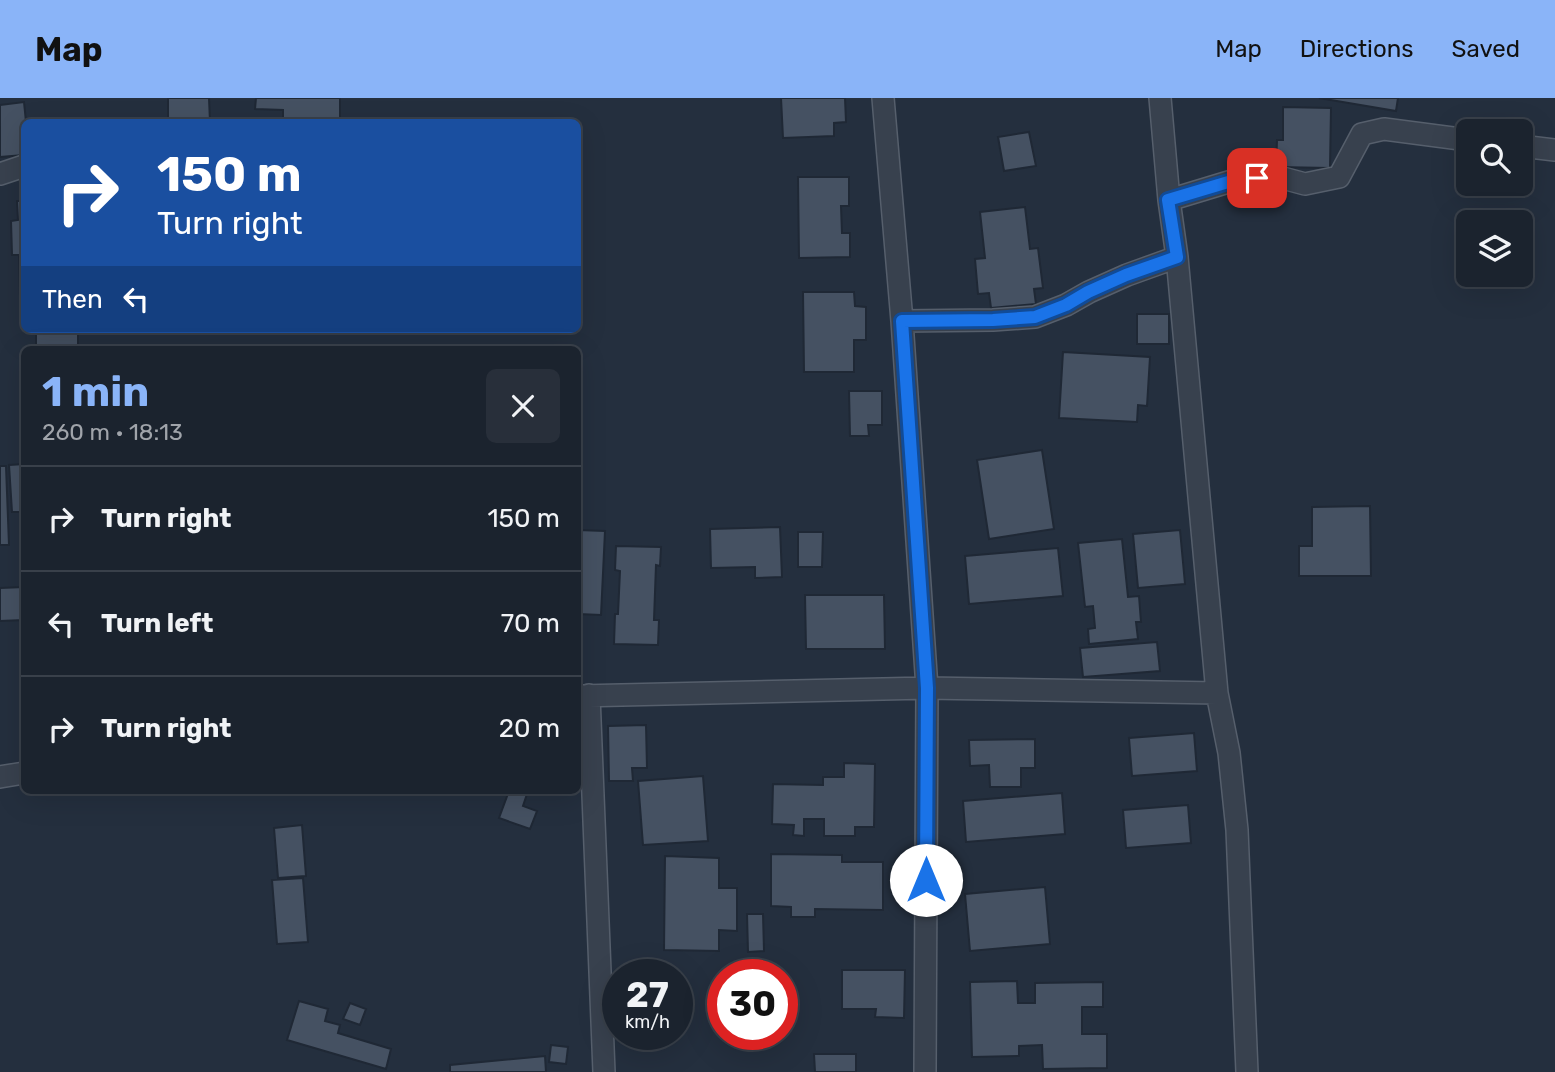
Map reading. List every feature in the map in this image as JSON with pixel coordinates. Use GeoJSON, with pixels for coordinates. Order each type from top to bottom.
{"type":"FeatureCollection","features":[{"type":"Feature","properties":{"kind":"street"},"geometry":{"type":"LineString","coordinates":[[883,98],[902,321],[927,688],[925,1072]]}},
{"type":"Feature","properties":{"kind":"street"},"geometry":{"type":"LineString","coordinates":[[1160,98],[1217,693],[1229,753],[1237,830],[1247,1072]]}},
{"type":"Feature","properties":{"kind":"street"},"geometry":{"type":"LineString","coordinates":[[1168,200],[1235,180],[1279,177],[1305,184],[1339,177],[1362,134],[1384,129],[1456,138]]}},
{"type":"Feature","properties":{"kind":"street"},"geometry":{"type":"LineString","coordinates":[[1533,147],[1555,150]]}},
{"type":"Feature","properties":{"kind":"street"},"geometry":{"type":"LineString","coordinates":[[0,174],[21,167]]}},
{"type":"Feature","properties":{"kind":"street"},"geometry":{"type":"LineString","coordinates":[[902,321],[1035,317],[1126,275],[1177,257]]}},
{"type":"Feature","properties":{"kind":"street"},"geometry":{"type":"LineString","coordinates":[[604,1072],[583,695],[927,688],[1217,693]]}},
{"type":"Feature","properties":{"kind":"street"},"geometry":{"type":"LineString","coordinates":[[0,778],[21,774]]}},
{"type":"Feature","properties":{"kind":"building"},"geometry":{"type":"Polygon","coordinates":[[[168,98],[209,98],[210,119],[168,119],[168,98]]]}},
{"type":"Feature","properties":{"kind":"building"},"geometry":{"type":"Polygon","coordinates":[[[256,98],[340,98],[340,119],[283,119],[283,110],[255,109],[256,98]]]}},
{"type":"Feature","properties":{"kind":"building"},"geometry":{"type":"Polygon","coordinates":[[[781,98],[845,98],[846,122],[834,123],[834,136],[783,138],[781,98]]]}},
{"type":"Feature","properties":{"kind":"building"},"geometry":{"type":"Polygon","coordinates":[[[1319,98],[1398,98],[1396,111],[1319,98]]]}},
{"type":"Feature","properties":{"kind":"building"},"geometry":{"type":"Polygon","coordinates":[[[24,102],[26,119],[21,119],[21,155],[0,157],[0,105],[24,102]]]}},
{"type":"Feature","properties":{"kind":"building"},"geometry":{"type":"Polygon","coordinates":[[[1283,107],[1331,108],[1330,168],[1276,167],[1277,140],[1283,140],[1283,107]]]}},
{"type":"Feature","properties":{"kind":"building"},"geometry":{"type":"Polygon","coordinates":[[[1029,132],[1036,166],[1004,171],[998,137],[1029,132]]]}},
{"type":"Feature","properties":{"kind":"building"},"geometry":{"type":"Polygon","coordinates":[[[798,177],[849,177],[849,206],[841,206],[842,233],[850,233],[850,257],[799,258],[798,177]]]}},
{"type":"Feature","properties":{"kind":"building"},"geometry":{"type":"Polygon","coordinates":[[[17,201],[21,201],[21,295],[19,255],[12,255],[11,221],[18,220],[17,201]]]}},
{"type":"Feature","properties":{"kind":"building"},"geometry":{"type":"Polygon","coordinates":[[[1025,207],[1030,249],[1038,248],[1043,288],[1034,289],[1036,304],[991,308],[989,293],[978,294],[975,259],[985,258],[980,212],[1025,207]]]}},
{"type":"Feature","properties":{"kind":"building"},"geometry":{"type":"Polygon","coordinates":[[[803,292],[854,292],[855,306],[866,307],[866,340],[854,340],[854,372],[804,372],[803,292]]]}},
{"type":"Feature","properties":{"kind":"building"},"geometry":{"type":"Polygon","coordinates":[[[1137,314],[1169,314],[1169,344],[1137,344],[1137,314]]]}},
{"type":"Feature","properties":{"kind":"building"},"geometry":{"type":"Polygon","coordinates":[[[36,333],[78,333],[78,346],[36,346],[36,333]]]}},
{"type":"Feature","properties":{"kind":"building"},"geometry":{"type":"Polygon","coordinates":[[[1063,352],[1150,357],[1147,406],[1138,405],[1137,422],[1059,418],[1063,352]]]}},
{"type":"Feature","properties":{"kind":"building"},"geometry":{"type":"Polygon","coordinates":[[[849,391],[882,391],[882,425],[868,425],[869,436],[850,436],[849,391]]]}},
{"type":"Feature","properties":{"kind":"building"},"geometry":{"type":"Polygon","coordinates":[[[1042,450],[1054,529],[989,539],[977,460],[1042,450]]]}},
{"type":"Feature","properties":{"kind":"building"},"geometry":{"type":"Polygon","coordinates":[[[21,464],[21,512],[12,512],[9,465],[21,464]]]}},
{"type":"Feature","properties":{"kind":"building"},"geometry":{"type":"Polygon","coordinates":[[[0,466],[6,466],[9,545],[0,545],[0,466]]]}},
{"type":"Feature","properties":{"kind":"building"},"geometry":{"type":"Polygon","coordinates":[[[1370,506],[1371,576],[1299,576],[1299,546],[1312,546],[1312,507],[1370,506]]]}},
{"type":"Feature","properties":{"kind":"building"},"geometry":{"type":"Polygon","coordinates":[[[780,527],[782,577],[755,578],[755,567],[711,568],[710,529],[780,527]]]}},
{"type":"Feature","properties":{"kind":"building"},"geometry":{"type":"Polygon","coordinates":[[[581,530],[605,531],[601,615],[581,614],[581,530]]]}},
{"type":"Feature","properties":{"kind":"building"},"geometry":{"type":"Polygon","coordinates":[[[1180,530],[1185,584],[1138,588],[1133,534],[1180,530]]]}},
{"type":"Feature","properties":{"kind":"building"},"geometry":{"type":"Polygon","coordinates":[[[798,532],[823,532],[822,567],[798,567],[798,532]]]}},
{"type":"Feature","properties":{"kind":"building"},"geometry":{"type":"Polygon","coordinates":[[[1122,539],[1128,597],[1139,596],[1141,622],[1136,622],[1138,639],[1089,644],[1088,629],[1095,628],[1093,606],[1085,607],[1078,543],[1122,539]]]}},
{"type":"Feature","properties":{"kind":"building"},"geometry":{"type":"Polygon","coordinates":[[[616,546],[661,547],[660,566],[656,565],[654,620],[659,620],[658,645],[614,644],[620,571],[615,570],[616,546]]]}},
{"type":"Feature","properties":{"kind":"building"},"geometry":{"type":"Polygon","coordinates":[[[1058,548],[1063,596],[969,604],[965,556],[1058,548]]]}},
{"type":"Feature","properties":{"kind":"building"},"geometry":{"type":"Polygon","coordinates":[[[21,587],[21,620],[0,621],[0,588],[21,587]]]}},
{"type":"Feature","properties":{"kind":"building"},"geometry":{"type":"Polygon","coordinates":[[[805,595],[884,595],[885,649],[806,649],[805,595]]]}},
{"type":"Feature","properties":{"kind":"building"},"geometry":{"type":"Polygon","coordinates":[[[1157,642],[1160,671],[1083,677],[1080,648],[1157,642]]]}},
{"type":"Feature","properties":{"kind":"building"},"geometry":{"type":"Polygon","coordinates":[[[646,725],[647,768],[632,768],[633,781],[609,781],[608,726],[646,725]]]}},
{"type":"Feature","properties":{"kind":"building"},"geometry":{"type":"Polygon","coordinates":[[[1194,733],[1197,771],[1132,776],[1129,738],[1194,733]]]}},
{"type":"Feature","properties":{"kind":"building"},"geometry":{"type":"Polygon","coordinates":[[[1035,739],[1035,768],[1021,768],[1021,787],[990,787],[989,765],[970,766],[969,740],[1035,739]]]}},
{"type":"Feature","properties":{"kind":"building"},"geometry":{"type":"Polygon","coordinates":[[[844,763],[875,764],[874,827],[855,827],[855,836],[824,836],[824,819],[804,819],[804,836],[793,835],[794,825],[772,824],[773,784],[823,785],[823,777],[844,777],[844,763]]]}},
{"type":"Feature","properties":{"kind":"building"},"geometry":{"type":"Polygon","coordinates":[[[703,776],[708,841],[643,845],[638,781],[703,776]]]}},
{"type":"Feature","properties":{"kind":"building"},"geometry":{"type":"Polygon","coordinates":[[[1062,793],[1065,834],[966,842],[963,801],[1062,793]]]}},
{"type":"Feature","properties":{"kind":"building"},"geometry":{"type":"Polygon","coordinates":[[[508,794],[527,794],[523,806],[537,811],[530,829],[499,818],[508,794]]]}},
{"type":"Feature","properties":{"kind":"building"},"geometry":{"type":"Polygon","coordinates":[[[1188,805],[1191,843],[1126,848],[1123,810],[1188,805]]]}},
{"type":"Feature","properties":{"kind":"building"},"geometry":{"type":"Polygon","coordinates":[[[302,825],[306,876],[278,878],[274,828],[302,825]]]}},
{"type":"Feature","properties":{"kind":"building"},"geometry":{"type":"Polygon","coordinates":[[[771,854],[842,855],[842,862],[883,862],[883,910],[815,909],[815,917],[791,917],[791,907],[771,906],[771,854]]]}},
{"type":"Feature","properties":{"kind":"building"},"geometry":{"type":"Polygon","coordinates":[[[665,856],[719,858],[719,888],[737,888],[737,931],[719,930],[719,951],[664,950],[665,856]]]}},
{"type":"Feature","properties":{"kind":"building"},"geometry":{"type":"Polygon","coordinates":[[[303,878],[308,942],[277,944],[272,880],[303,878]]]}},
{"type":"Feature","properties":{"kind":"building"},"geometry":{"type":"Polygon","coordinates":[[[1045,887],[1050,944],[970,951],[965,894],[1045,887]]]}},
{"type":"Feature","properties":{"kind":"building"},"geometry":{"type":"Polygon","coordinates":[[[747,914],[763,914],[764,951],[748,952],[747,914]]]}},
{"type":"Feature","properties":{"kind":"building"},"geometry":{"type":"Polygon","coordinates":[[[842,970],[905,970],[904,1018],[875,1017],[876,1009],[842,1009],[842,970]]]}},
{"type":"Feature","properties":{"kind":"building"},"geometry":{"type":"Polygon","coordinates":[[[1017,981],[1018,1003],[1035,1003],[1035,983],[1103,982],[1103,1007],[1082,1007],[1082,1034],[1107,1034],[1107,1068],[1043,1069],[1042,1045],[1019,1046],[1019,1056],[972,1057],[970,982],[1017,981]]]}},
{"type":"Feature","properties":{"kind":"building"},"geometry":{"type":"Polygon","coordinates":[[[299,1001],[328,1009],[325,1021],[340,1025],[338,1033],[391,1049],[386,1069],[287,1040],[299,1001]]]}},
{"type":"Feature","properties":{"kind":"building"},"geometry":{"type":"Polygon","coordinates":[[[350,1003],[366,1009],[360,1025],[343,1019],[350,1003]]]}},
{"type":"Feature","properties":{"kind":"building"},"geometry":{"type":"Polygon","coordinates":[[[551,1045],[568,1047],[566,1064],[549,1062],[551,1045]]]}},
{"type":"Feature","properties":{"kind":"building"},"geometry":{"type":"Polygon","coordinates":[[[814,1054],[856,1054],[856,1072],[815,1072],[814,1054]]]}},
{"type":"Feature","properties":{"kind":"building"},"geometry":{"type":"Polygon","coordinates":[[[545,1056],[546,1072],[450,1072],[450,1065],[545,1056]]]}},
{"type":"Feature","properties":{"kind":"route"},"geometry":{"type":"LineString","coordinates":[[926,880],[927,688],[902,321],[1035,317],[1066,305],[1126,275],[1177,257],[1168,200],[1235,180],[1257,178]]}}]}
